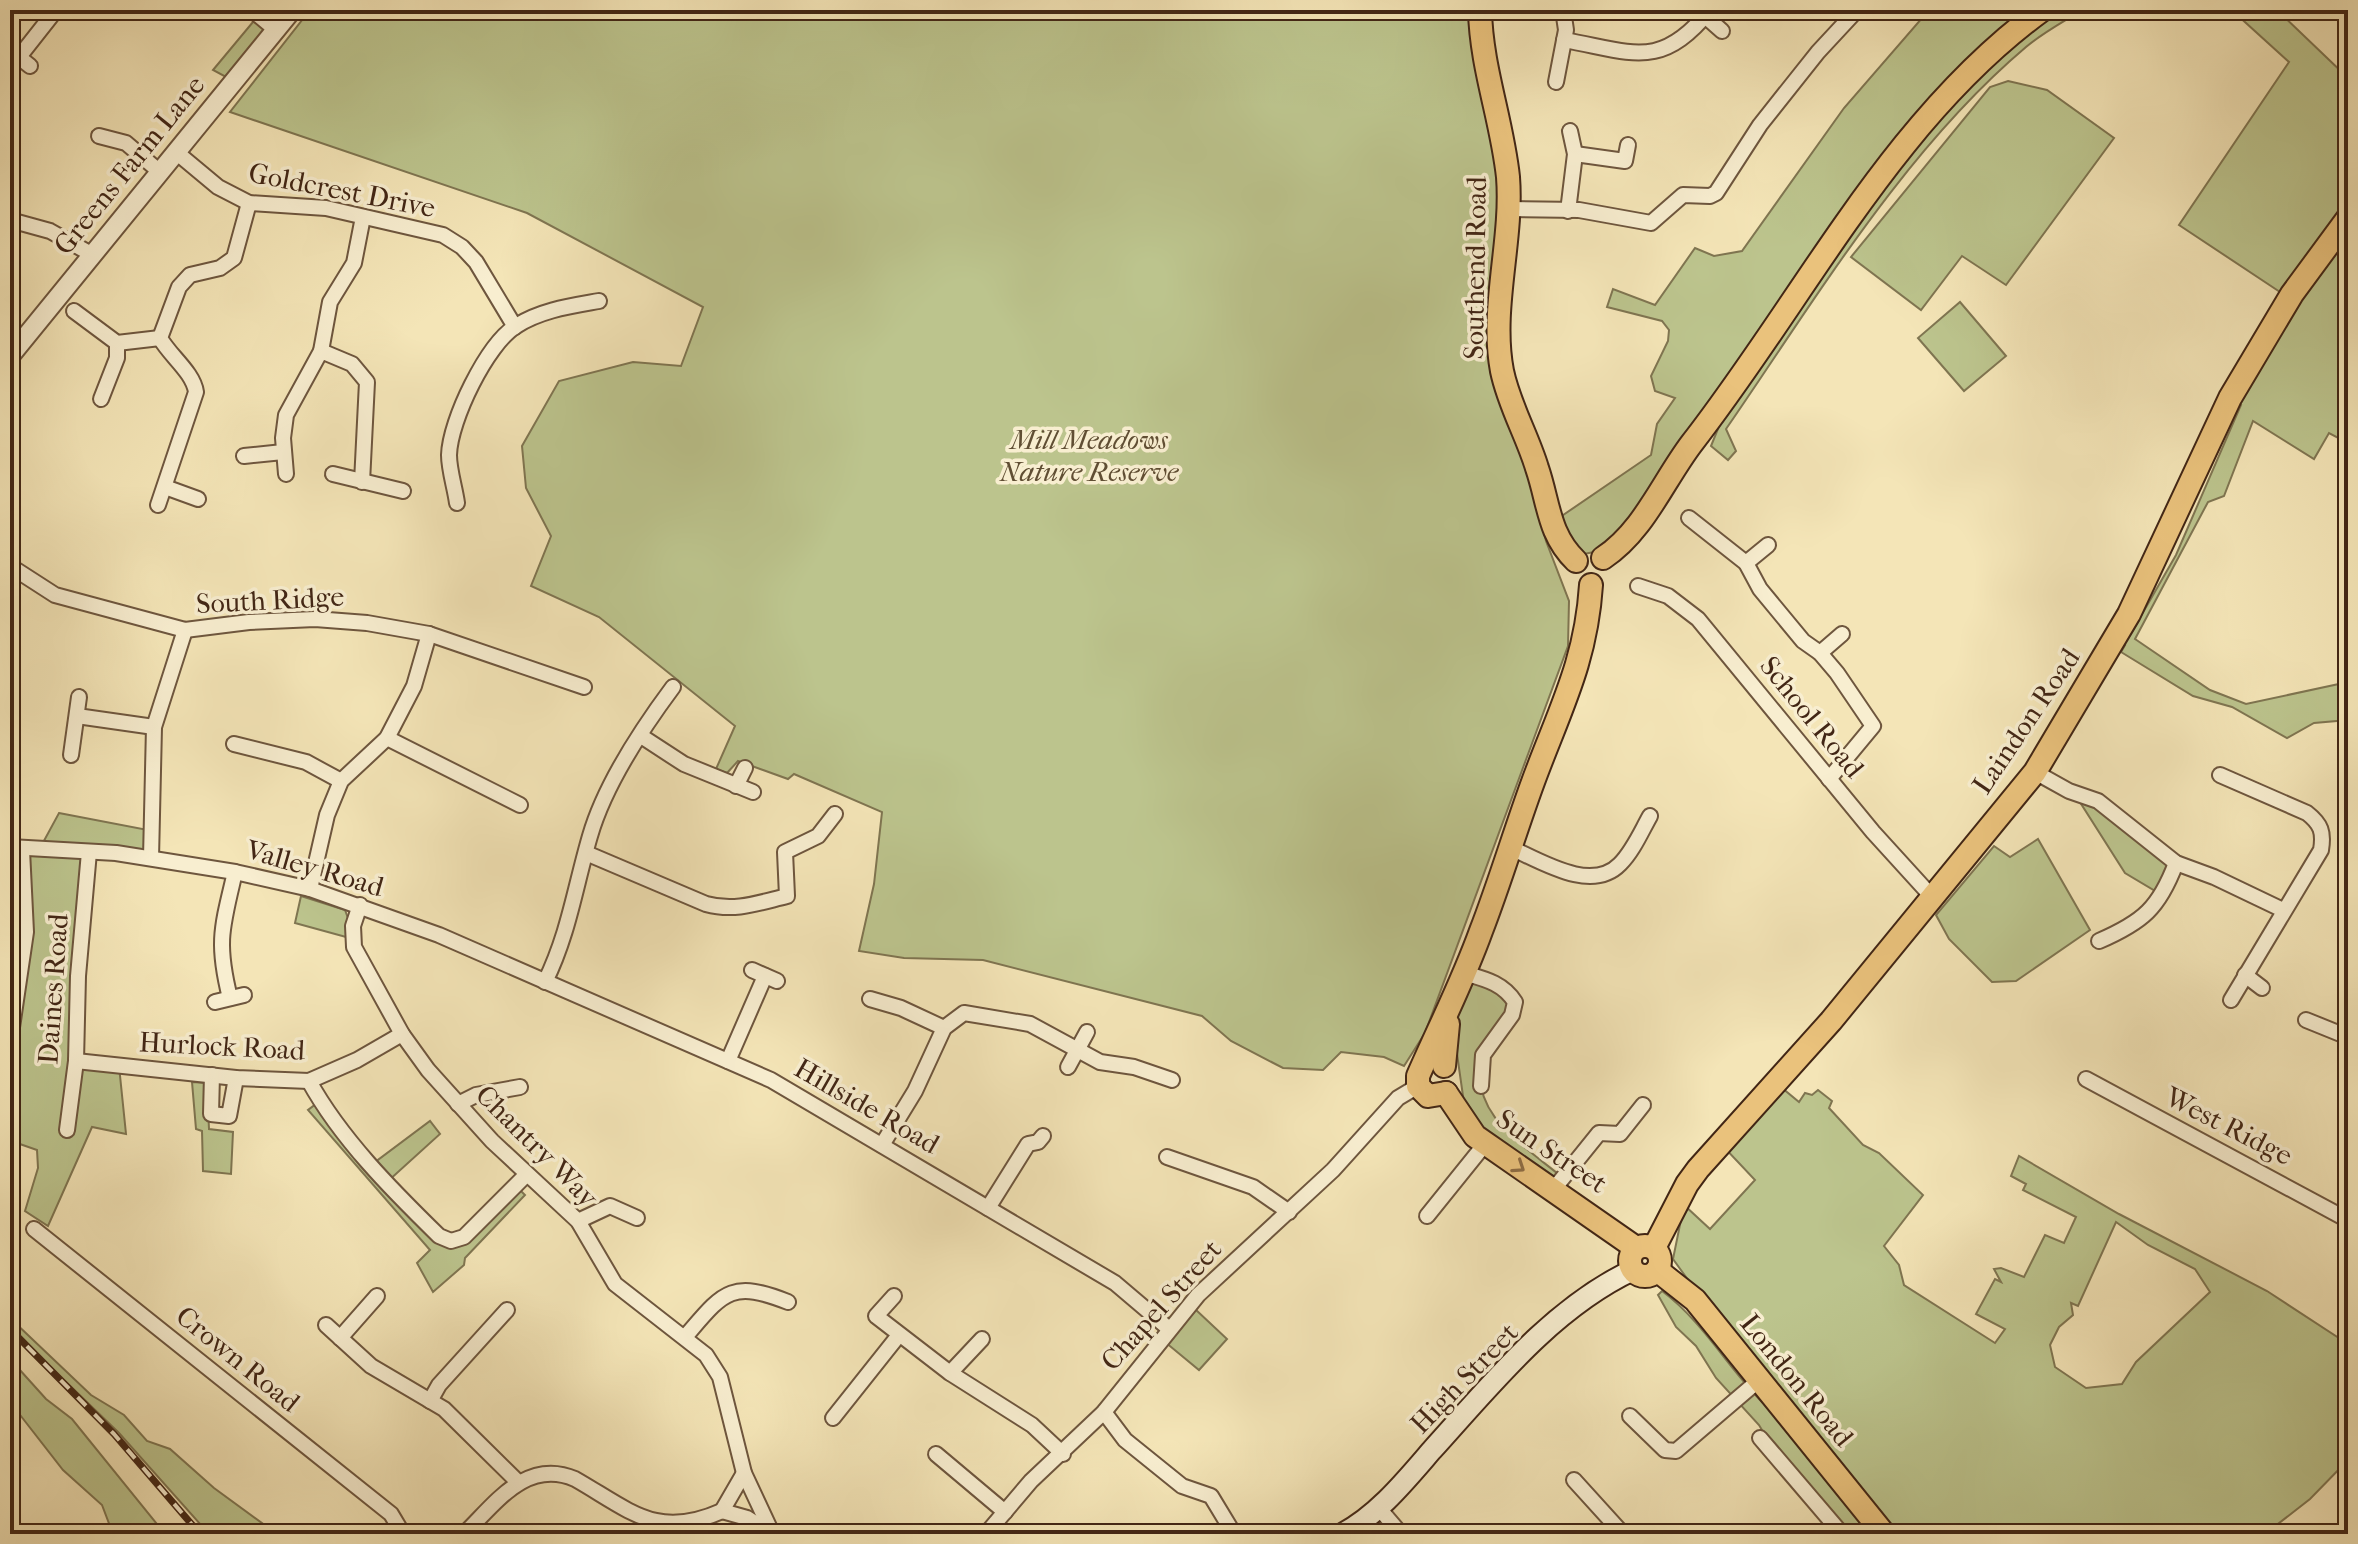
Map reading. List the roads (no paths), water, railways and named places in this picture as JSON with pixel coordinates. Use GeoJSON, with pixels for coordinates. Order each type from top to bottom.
{"type":"FeatureCollection","features":[{"type":"Feature","properties":{"kind":"main road","name":"Southend Road"},"geometry":{"type":"LineString","coordinates":[[1480,10],[1481,43],[1502,128],[1509,209],[1502,297],[1502,372],[1537,466],[1550,524],[1564,550],[1576,561]]}},
{"type":"Feature","properties":{"kind":"main road"},"geometry":{"type":"LineString","coordinates":[[1603,558],[1625,541],[1647,512],[1686,451],[1748,371],[1919,127],[1977,63],[2042,10]]}},
{"type":"Feature","properties":{"kind":"main road","name":"Laindon Road"},"geometry":{"type":"LineString","coordinates":[[1645,1259],[1698,1169],[1934,899],[2035,772],[2115,639],[2164,546],[2230,398],[2292,294],[2348,218]]}},
{"type":"Feature","properties":{"kind":"main road"},"geometry":{"type":"LineString","coordinates":[[1591,585],[1577,577],[1576,561],[1589,552],[1603,558]]}},
{"type":"Feature","properties":{"kind":"main road"},"geometry":{"type":"LineString","coordinates":[[1591,585],[1601,581],[1607,573],[1603,558]]}},
{"type":"Feature","properties":{"kind":"main road"},"geometry":{"type":"LineString","coordinates":[[1428,1073],[1509,847],[1566,704],[1586,635],[1591,585]]}},
{"type":"Feature","properties":{"kind":"main road","name":"Sun Street"},"geometry":{"type":"LineString","coordinates":[[1428,1073],[1428,1096],[1446,1093],[1464,1126],[1485,1144],[1645,1259]]}},
{"type":"Feature","properties":{"kind":"main road","name":"London Road"},"geometry":{"type":"LineString","coordinates":[[1645,1259],[1695,1300],[1884,1534]]}},
{"type":"Feature","properties":{"kind":"main road","name":"High Street"},"geometry":{"type":"LineString","coordinates":[[1342,1534],[1378,1507],[1520,1357],[1597,1288],[1645,1259]]}},
{"type":"Feature","properties":{"kind":"street"},"geometry":{"type":"LineString","coordinates":[[20,58],[56,10]]}},
{"type":"Feature","properties":{"kind":"street"},"geometry":{"type":"LineString","coordinates":[[252,10],[275,29]]}},
{"type":"Feature","properties":{"kind":"street","name":"Greens Farm Lane"},"geometry":{"type":"LineString","coordinates":[[10,356],[292,10]]}},
{"type":"Feature","properties":{"kind":"street"},"geometry":{"type":"LineString","coordinates":[[1556,82],[1564,40],[1563,10]]}},
{"type":"Feature","properties":{"kind":"street"},"geometry":{"type":"LineString","coordinates":[[1509,209],[1568,211],[1651,223],[1683,195],[1710,196],[1716,193],[1760,125],[1818,52],[1857,10]]}},
{"type":"Feature","properties":{"kind":"street"},"geometry":{"type":"LineString","coordinates":[[1564,40],[1652,53],[1673,46],[1707,13],[1722,31]]}},
{"type":"Feature","properties":{"kind":"street"},"geometry":{"type":"LineString","coordinates":[[1568,211],[1575,154],[1570,131]]}},
{"type":"Feature","properties":{"kind":"street"},"geometry":{"type":"LineString","coordinates":[[99,136],[126,143],[160,172]]}},
{"type":"Feature","properties":{"kind":"street"},"geometry":{"type":"LineString","coordinates":[[1575,154],[1625,161],[1628,145]]}},
{"type":"Feature","properties":{"kind":"street","name":"Goldcrest Drive"},"geometry":{"type":"LineString","coordinates":[[176,152],[218,187],[249,203],[301,205],[443,235],[462,247],[476,262],[515,327]]}},
{"type":"Feature","properties":{"kind":"street"},"geometry":{"type":"LineString","coordinates":[[160,338],[179,287],[190,275],[220,268],[234,258],[249,203]]}},
{"type":"Feature","properties":{"kind":"street"},"geometry":{"type":"LineString","coordinates":[[286,474],[283,452],[286,415],[321,351],[330,302],[354,263],[363,217]]}},
{"type":"Feature","properties":{"kind":"street"},"geometry":{"type":"LineString","coordinates":[[10,220],[50,231],[93,255]]}},
{"type":"Feature","properties":{"kind":"street"},"geometry":{"type":"LineString","coordinates":[[457,503],[449,455],[457,420],[476,377],[515,327],[552,310],[599,301]]}},
{"type":"Feature","properties":{"kind":"street"},"geometry":{"type":"LineString","coordinates":[[74,311],[117,343],[160,338]]}},
{"type":"Feature","properties":{"kind":"street"},"geometry":{"type":"LineString","coordinates":[[158,505],[196,392],[192,379],[171,357],[160,338]]}},
{"type":"Feature","properties":{"kind":"street"},"geometry":{"type":"LineString","coordinates":[[101,399],[117,358],[117,343]]}},
{"type":"Feature","properties":{"kind":"street"},"geometry":{"type":"LineString","coordinates":[[321,351],[352,364],[367,382],[369,401],[364,422],[362,482]]}},
{"type":"Feature","properties":{"kind":"street"},"geometry":{"type":"LineString","coordinates":[[244,456],[283,452]]}},
{"type":"Feature","properties":{"kind":"street"},"geometry":{"type":"LineString","coordinates":[[333,474],[403,491]]}},
{"type":"Feature","properties":{"kind":"street"},"geometry":{"type":"LineString","coordinates":[[165,487],[198,499]]}},
{"type":"Feature","properties":{"kind":"street"},"geometry":{"type":"LineString","coordinates":[[1689,518],[1746,563],[1760,589],[1803,641],[1820,653],[1873,726],[1829,779]]}},
{"type":"Feature","properties":{"kind":"street"},"geometry":{"type":"LineString","coordinates":[[1746,563],[1768,545]]}},
{"type":"Feature","properties":{"kind":"street","name":"South Ridge"},"geometry":{"type":"LineString","coordinates":[[11,570],[55,595],[185,630],[249,622],[315,619],[429,634],[584,687]]}},
{"type":"Feature","properties":{"kind":"street","name":"School Road"},"geometry":{"type":"LineString","coordinates":[[1638,586],[1684,605],[1934,899]]}},
{"type":"Feature","properties":{"kind":"street"},"geometry":{"type":"LineString","coordinates":[[151,858],[154,727],[185,630]]}},
{"type":"Feature","properties":{"kind":"street"},"geometry":{"type":"LineString","coordinates":[[310,889],[327,815],[341,781],[387,738],[414,686],[429,634]]}},
{"type":"Feature","properties":{"kind":"street"},"geometry":{"type":"LineString","coordinates":[[1820,653],[1842,634]]}},
{"type":"Feature","properties":{"kind":"street"},"geometry":{"type":"LineString","coordinates":[[545,982],[566,937],[597,818],[641,736],[673,687]]}},
{"type":"Feature","properties":{"kind":"street"},"geometry":{"type":"LineString","coordinates":[[71,755],[79,697]]}},
{"type":"Feature","properties":{"kind":"street"},"geometry":{"type":"LineString","coordinates":[[77,716],[154,727]]}},
{"type":"Feature","properties":{"kind":"street"},"geometry":{"type":"LineString","coordinates":[[641,736],[684,764],[753,792]]}},
{"type":"Feature","properties":{"kind":"street"},"geometry":{"type":"LineString","coordinates":[[387,738],[520,805]]}},
{"type":"Feature","properties":{"kind":"street"},"geometry":{"type":"LineString","coordinates":[[234,744],[306,762],[341,781]]}},
{"type":"Feature","properties":{"kind":"street"},"geometry":{"type":"LineString","coordinates":[[736,786],[745,768]]}},
{"type":"Feature","properties":{"kind":"street"},"geometry":{"type":"LineString","coordinates":[[2035,772],[2069,791],[2098,801],[2176,863],[2283,910]]}},
{"type":"Feature","properties":{"kind":"street"},"geometry":{"type":"LineString","coordinates":[[2220,775],[2307,813],[2323,832],[2321,850],[2283,910],[2267,945],[2231,1000]]}},
{"type":"Feature","properties":{"kind":"street"},"geometry":{"type":"LineString","coordinates":[[586,853],[706,904],[725,909],[743,908],[787,896],[785,852],[818,836],[835,814]]}},
{"type":"Feature","properties":{"kind":"street"},"geometry":{"type":"LineString","coordinates":[[1509,847],[1563,870],[1593,877],[1618,867],[1650,816]]}},
{"type":"Feature","properties":{"kind":"street"},"geometry":{"type":"LineString","coordinates":[[10,1037],[26,932],[16,848]]}},
{"type":"Feature","properties":{"kind":"street","name":"Valley Road"},"geometry":{"type":"LineString","coordinates":[[16,848],[151,858],[310,889],[439,935],[516,971]]}},
{"type":"Feature","properties":{"kind":"street","name":"Daines Road"},"geometry":{"type":"LineString","coordinates":[[67,1130],[76,1061],[78,976],[89,852]]}},
{"type":"Feature","properties":{"kind":"street"},"geometry":{"type":"LineString","coordinates":[[2099,941],[2143,919],[2168,885],[2176,863]]}},
{"type":"Feature","properties":{"kind":"street"},"geometry":{"type":"LineString","coordinates":[[215,1002],[237,996],[220,960],[220,938],[235,872]]}},
{"type":"Feature","properties":{"kind":"street","name":"Chantry Way"},"geometry":{"type":"LineString","coordinates":[[360,905],[353,926],[354,947],[402,1034],[458,1104],[526,1175],[578,1221],[615,1284],[706,1355],[720,1377],[744,1473],[772,1534]]}},
{"type":"Feature","properties":{"kind":"street","name":"Hillside Road"},"geometry":{"type":"LineString","coordinates":[[516,971],[771,1080],[1115,1283],[1168,1328]]}},
{"type":"Feature","properties":{"kind":"street"},"geometry":{"type":"LineString","coordinates":[[1464,973],[1496,983],[1508,991],[1515,1002],[1512,1015],[1483,1055],[1481,1086]]}},
{"type":"Feature","properties":{"kind":"street"},"geometry":{"type":"LineString","coordinates":[[2245,975],[2262,988]]}},
{"type":"Feature","properties":{"kind":"street"},"geometry":{"type":"LineString","coordinates":[[728,1061],[765,976]]}},
{"type":"Feature","properties":{"kind":"street"},"geometry":{"type":"LineString","coordinates":[[870,999],[901,1008],[944,1028]]}},
{"type":"Feature","properties":{"kind":"street"},"geometry":{"type":"LineString","coordinates":[[882,1145],[915,1091],[944,1028],[964,1013],[981,1013],[1030,1024],[1100,1062],[1134,1067],[1172,1080]]}},
{"type":"Feature","properties":{"kind":"street"},"geometry":{"type":"LineString","coordinates":[[2306,1020],[2348,1037]]}},
{"type":"Feature","properties":{"kind":"street"},"geometry":{"type":"LineString","coordinates":[[1068,1067],[1087,1032]]}},
{"type":"Feature","properties":{"kind":"street","name":"Hurlock Road"},"geometry":{"type":"LineString","coordinates":[[76,1061],[236,1078],[309,1081],[357,1060],[402,1034]]}},
{"type":"Feature","properties":{"kind":"street","name":"Chapel Street"},"geometry":{"type":"LineString","coordinates":[[986,1534],[1031,1481],[1104,1412],[1168,1328],[1232,1261],[1333,1170],[1392,1104],[1428,1073]]}},
{"type":"Feature","properties":{"kind":"street"},"geometry":{"type":"LineString","coordinates":[[212,1075],[211,1114],[218,1116],[229,1116],[236,1078]]}},
{"type":"Feature","properties":{"kind":"street","name":"West Ridge"},"geometry":{"type":"LineString","coordinates":[[2086,1079],[2348,1220]]}},
{"type":"Feature","properties":{"kind":"street"},"geometry":{"type":"LineString","coordinates":[[309,1081],[327,1110],[371,1165],[439,1236],[451,1241],[464,1237],[526,1175]]}},
{"type":"Feature","properties":{"kind":"street"},"geometry":{"type":"LineString","coordinates":[[458,1104],[476,1095],[520,1087]]}},
{"type":"Feature","properties":{"kind":"street"},"geometry":{"type":"LineString","coordinates":[[1553,1190],[1599,1133],[1620,1134],[1643,1105]]}},
{"type":"Feature","properties":{"kind":"street"},"geometry":{"type":"LineString","coordinates":[[988,1208],[1028,1144],[1038,1142],[1043,1136]]}},
{"type":"Feature","properties":{"kind":"street"},"geometry":{"type":"LineString","coordinates":[[1427,1216],[1485,1144]]}},
{"type":"Feature","properties":{"kind":"street"},"geometry":{"type":"LineString","coordinates":[[1167,1157],[1253,1187],[1289,1212]]}},
{"type":"Feature","properties":{"kind":"street"},"geometry":{"type":"LineString","coordinates":[[578,1221],[610,1206],[621,1208],[637,1218]]}},
{"type":"Feature","properties":{"kind":"street","name":"Crown Road"},"geometry":{"type":"LineString","coordinates":[[34,1229],[391,1514],[403,1534]]}},
{"type":"Feature","properties":{"kind":"street"},"geometry":{"type":"LineString","coordinates":[[685,1337],[710,1308],[736,1290],[751,1290],[788,1302]]}},
{"type":"Feature","properties":{"kind":"street"},"geometry":{"type":"LineString","coordinates":[[340,1338],[377,1296]]}},
{"type":"Feature","properties":{"kind":"street"},"geometry":{"type":"LineString","coordinates":[[894,1296],[876,1316],[950,1373],[1014,1412],[1063,1454]]}},
{"type":"Feature","properties":{"kind":"street"},"geometry":{"type":"LineString","coordinates":[[430,1401],[439,1385],[507,1310]]}},
{"type":"Feature","properties":{"kind":"street"},"geometry":{"type":"LineString","coordinates":[[326,1325],[371,1366],[444,1409],[518,1482]]}},
{"type":"Feature","properties":{"kind":"street"},"geometry":{"type":"LineString","coordinates":[[833,1418],[899,1335]]}},
{"type":"Feature","properties":{"kind":"street"},"geometry":{"type":"LineString","coordinates":[[950,1373],[982,1339]]}},
{"type":"Feature","properties":{"kind":"street"},"geometry":{"type":"LineString","coordinates":[[1630,1416],[1665,1450],[1676,1451],[1758,1381]]}},
{"type":"Feature","properties":{"kind":"street"},"geometry":{"type":"LineString","coordinates":[[1104,1412],[1125,1440],[1182,1486],[1207,1494],[1225,1514],[1234,1534]]}},
{"type":"Feature","properties":{"kind":"street"},"geometry":{"type":"LineString","coordinates":[[1760,1438],[1842,1534]]}},
{"type":"Feature","properties":{"kind":"street"},"geometry":{"type":"LineString","coordinates":[[936,1454],[1005,1512]]}},
{"type":"Feature","properties":{"kind":"street"},"geometry":{"type":"LineString","coordinates":[[464,1534],[518,1482],[560,1472],[660,1530],[698,1522],[722,1511],[744,1473]]}},
{"type":"Feature","properties":{"kind":"street"},"geometry":{"type":"LineString","coordinates":[[1574,1480],[1623,1534]]}},
{"type":"Feature","properties":{"kind":"street"},"geometry":{"type":"LineString","coordinates":[[1378,1507],[1401,1534]]}},
{"type":"Feature","properties":{"kind":"street"},"geometry":{"type":"LineString","coordinates":[[722,1511],[747,1518],[772,1534]]}},
{"type":"Feature","properties":{"kind":"railway"},"geometry":{"type":"LineString","coordinates":[[10,1329],[114,1434],[200,1534]]}},
{"type":"Feature","properties":{"kind":"park label","name":"Mill Meadows Nature Reserve"},"geometry":{"type":"Point","coordinates":[1089,455]}}]}
